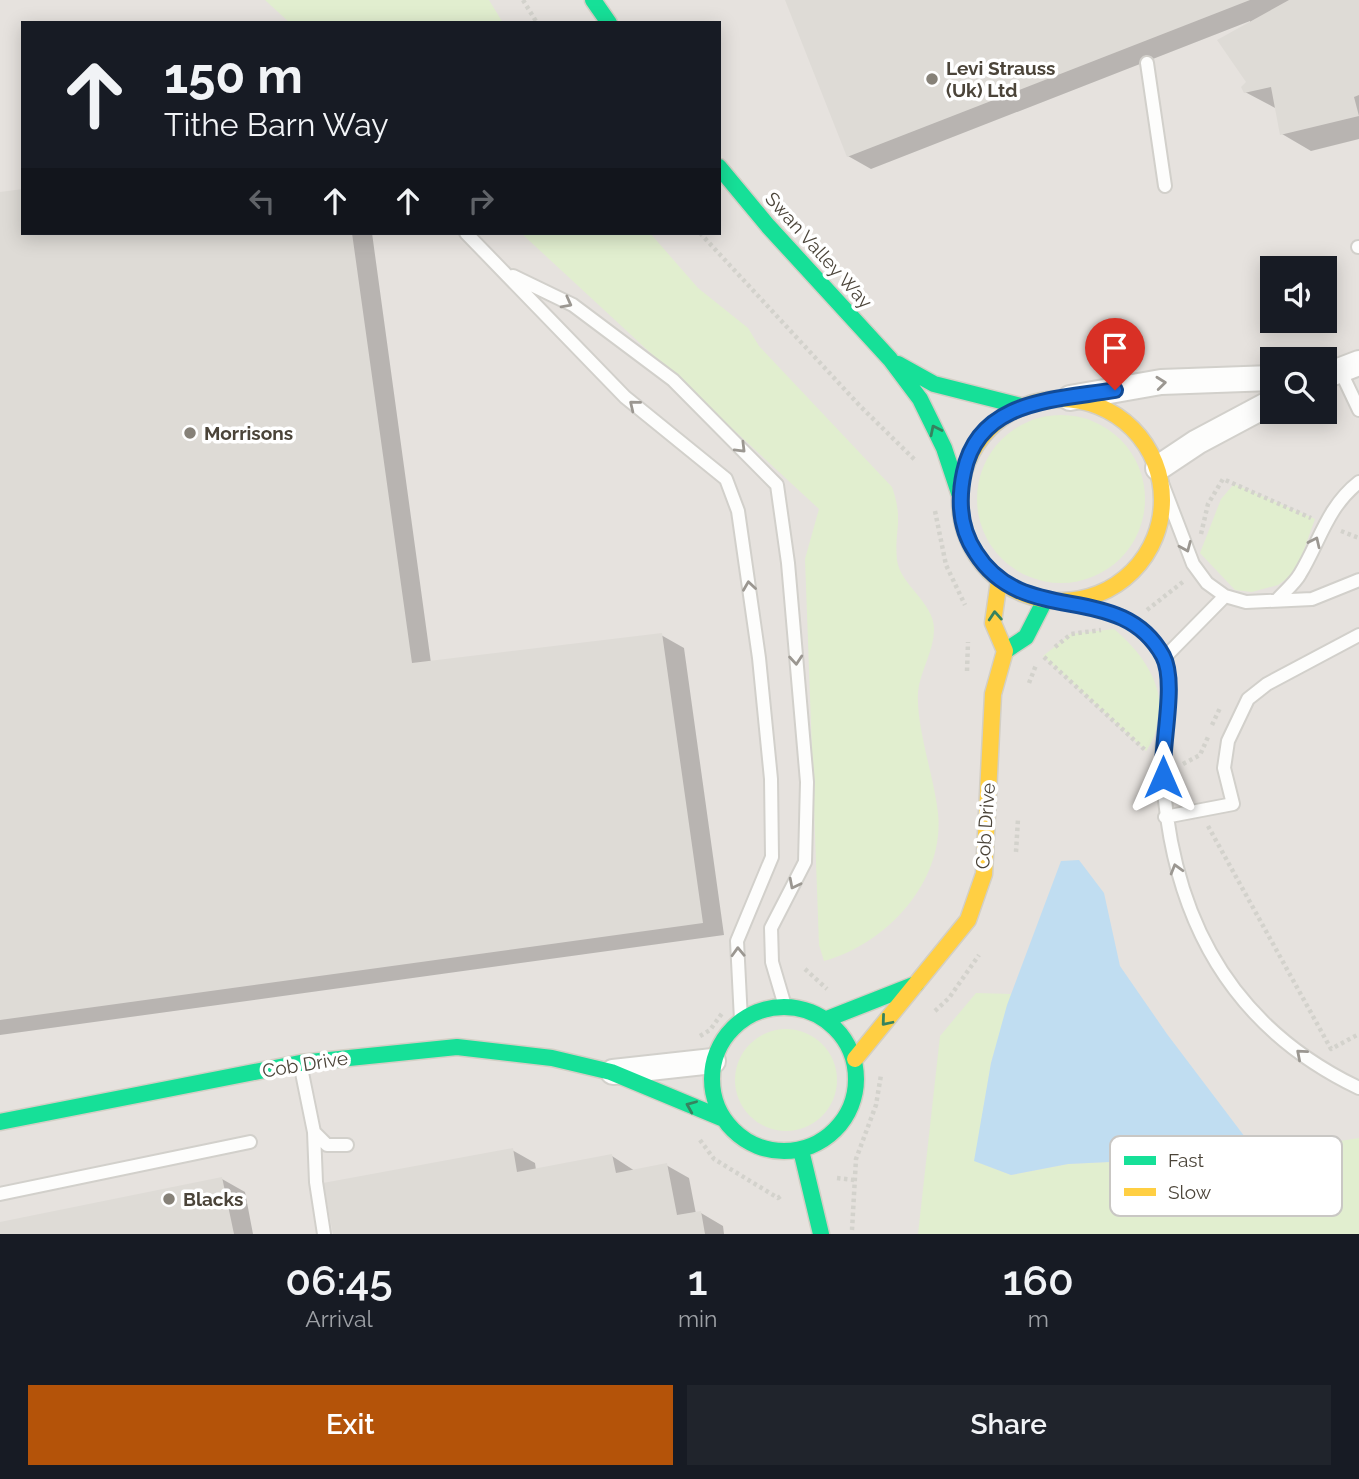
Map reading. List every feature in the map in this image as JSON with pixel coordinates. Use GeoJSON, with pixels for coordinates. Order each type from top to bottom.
{"type":"FeatureCollection","features":[{"type":"Feature","properties":{"kind":"street"},"geometry":{"type":"LineString","coordinates":[[593,0],[608,21]]}},
{"type":"Feature","properties":{"kind":"street","name":"Swan Valley Way"},"geometry":{"type":"LineString","coordinates":[[721,169],[768,226],[890,359],[920,399],[944,449],[959,493]]}},
{"type":"Feature","properties":{"kind":"street","name":"Swan Valley Way"},"geometry":{"type":"LineString","coordinates":[[890,359],[934,384],[1021,406]]}},
{"type":"Feature","properties":{"kind":"street"},"geometry":{"type":"LineString","coordinates":[[1070,398],[1099,405],[1125,420],[1145,442],[1160,476],[1162,518],[1150,550],[1128,577],[1098,595],[1064,601],[1045,600],[1029,596],[999,580],[982,563],[969,544],[962,521],[959,493],[965,466],[978,441],[997,420],[1021,406],[1045,399],[1070,398],[1161,382],[1260,378]]}},
{"type":"Feature","properties":{"kind":"street"},"geometry":{"type":"LineString","coordinates":[[1160,476],[1197,442],[1260,408]]}},
{"type":"Feature","properties":{"kind":"street"},"geometry":{"type":"LineString","coordinates":[[999,580],[993,622],[1005,651],[1026,637],[1045,600]]}},
{"type":"Feature","properties":{"kind":"street","name":"Cob Drive"},"geometry":{"type":"LineString","coordinates":[[855,1059],[968,920],[984,874],[993,694],[1005,651]]}},
{"type":"Feature","properties":{"kind":"street","name":"Cob Drive"},"geometry":{"type":"LineString","coordinates":[[827,1019],[918,983]]}},
{"type":"Feature","properties":{"kind":"street"},"geometry":{"type":"LineString","coordinates":[[785,1006],[807,1009],[827,1019],[844,1036],[855,1059],[855,1093],[853,1105],[841,1125],[823,1141],[801,1150],[779,1152],[738,1136],[723,1119],[715,1101],[711,1081],[713,1061],[724,1038],[741,1020],[764,1009],[785,1006]]}},
{"type":"Feature","properties":{"kind":"street","name":"Cob Drive"},"geometry":{"type":"LineString","coordinates":[[0,1122],[300,1063],[457,1047],[552,1058],[611,1072],[723,1119]]}},
{"type":"Feature","properties":{"kind":"street","name":"Cob Drive"},"geometry":{"type":"LineString","coordinates":[[611,1072],[713,1061]]}},
{"type":"Feature","properties":{"kind":"street"},"geometry":{"type":"LineString","coordinates":[[801,1150],[821,1234]]}},
{"type":"Feature","properties":{"kind":"lane"},"geometry":{"type":"LineString","coordinates":[[1147,63],[1166,186]]}},
{"type":"Feature","properties":{"kind":"lane"},"geometry":{"type":"LineString","coordinates":[[468,235],[561,334],[625,397],[726,479],[738,512],[759,658],[770,766],[772,857],[737,941],[741,1020]]}},
{"type":"Feature","properties":{"kind":"lane"},"geometry":{"type":"LineString","coordinates":[[506,273],[573,305],[673,380],[777,485],[788,563],[807,782],[805,862],[771,928],[772,962],[785,1006]]}},
{"type":"Feature","properties":{"kind":"lane"},"geometry":{"type":"LineString","coordinates":[[1341,370],[1359,410]]}},
{"type":"Feature","properties":{"kind":"lane"},"geometry":{"type":"LineString","coordinates":[[1160,476],[1193,564],[1208,583],[1225,596],[1246,602],[1312,599],[1359,580]]}},
{"type":"Feature","properties":{"kind":"lane"},"geometry":{"type":"LineString","coordinates":[[1278,599],[1299,576],[1324,523],[1344,494],[1359,482]]}},
{"type":"Feature","properties":{"kind":"lane"},"geometry":{"type":"LineString","coordinates":[[1164,658],[1225,596]]}},
{"type":"Feature","properties":{"kind":"lane"},"geometry":{"type":"LineString","coordinates":[[1064,601],[1129,620],[1141,627],[1164,658],[1168,715],[1161,751],[1165,817],[1175,868],[1205,946],[1248,1009],[1318,1068],[1359,1088]]}},
{"type":"Feature","properties":{"kind":"lane"},"geometry":{"type":"LineString","coordinates":[[1165,817],[1233,804],[1224,768],[1228,741],[1248,699],[1267,684],[1359,635]]}},
{"type":"Feature","properties":{"kind":"lane"},"geometry":{"type":"LineString","coordinates":[[300,1063],[314,1132],[316,1182],[324,1234]]}},
{"type":"Feature","properties":{"kind":"lane"},"geometry":{"type":"LineString","coordinates":[[314,1132],[327,1145],[347,1145]]}},
{"type":"Feature","properties":{"kind":"lane"},"geometry":{"type":"LineString","coordinates":[[0,1194],[250,1142]]}},
{"type":"Feature","properties":{"kind":"path"},"geometry":{"type":"LineString","coordinates":[[523,0],[536,21]]}},
{"type":"Feature","properties":{"kind":"path"},"geometry":{"type":"LineString","coordinates":[[702,235],[860,406],[915,460],[922,472]]}},
{"type":"Feature","properties":{"kind":"path"},"geometry":{"type":"LineString","coordinates":[[1028,687],[1043,656],[1071,634],[1114,629],[1177,589],[1189,577],[1208,504],[1223,479],[1359,538]]}},
{"type":"Feature","properties":{"kind":"path"},"geometry":{"type":"LineString","coordinates":[[932,497],[946,565],[965,603],[966,617]]}},
{"type":"Feature","properties":{"kind":"path"},"geometry":{"type":"LineString","coordinates":[[967,680],[968,638]]}},
{"type":"Feature","properties":{"kind":"path"},"geometry":{"type":"LineString","coordinates":[[1043,656],[1146,751]]}},
{"type":"Feature","properties":{"kind":"path"},"geometry":{"type":"LineString","coordinates":[[1177,762],[1182,764],[1183,772]]}},
{"type":"Feature","properties":{"kind":"path"},"geometry":{"type":"LineString","coordinates":[[1199,810],[1331,1049],[1359,1034]]}},
{"type":"Feature","properties":{"kind":"path"},"geometry":{"type":"LineString","coordinates":[[1014,866],[1019,839],[1018,814]]}},
{"type":"Feature","properties":{"kind":"path"},"geometry":{"type":"LineString","coordinates":[[925,1019],[949,998],[972,969],[983,948]]}},
{"type":"Feature","properties":{"kind":"path"},"geometry":{"type":"LineString","coordinates":[[805,969],[825,990],[838,987]]}},
{"type":"Feature","properties":{"kind":"path"},"geometry":{"type":"LineString","coordinates":[[852,1234],[856,1159],[876,1105],[883,1069]]}},
{"type":"Feature","properties":{"kind":"shaded area"},"geometry":{"type":"Polygon","coordinates":[[[0,0],[1359,0],[1359,1234],[0,1234],[0,0]]]}},
{"type":"Feature","properties":{"kind":"green space"},"geometry":{"type":"Polygon","coordinates":[[[265,0],[489,0],[502,21],[288,21],[265,0]]]}},
{"type":"Feature","properties":{"kind":"green space"},"geometry":{"type":"Polygon","coordinates":[[[523,235],[652,235],[698,288],[748,328],[759,346],[892,487],[897,509],[896,550],[899,569],[933,620],[933,638],[919,684],[918,706],[936,799],[938,838],[932,863],[907,906],[889,925],[869,940],[847,953],[824,961],[819,945],[805,559],[819,509],[523,235]]]}},
{"type":"Feature","properties":{"kind":"green space"},"geometry":{"type":"Polygon","coordinates":[[[1061,415],[1093,421],[1120,440],[1139,467],[1145,499],[1139,531],[1120,558],[1093,577],[1061,583],[1029,577],[1002,558],[983,531],[977,499],[983,467],[1002,440],[1029,421],[1061,415]]]}},
{"type":"Feature","properties":{"kind":"green space"},"geometry":{"type":"Polygon","coordinates":[[[1234,484],[1315,519],[1296,572],[1278,585],[1252,592],[1235,590],[1200,553],[1221,499],[1234,484]]]}},
{"type":"Feature","properties":{"kind":"green space"},"geometry":{"type":"Polygon","coordinates":[[[1114,629],[1139,654],[1156,684],[1160,717],[1146,751],[1043,656],[1071,634],[1114,629]]]}},
{"type":"Feature","properties":{"kind":"green space"},"geometry":{"type":"Polygon","coordinates":[[[976,993],[1012,994],[991,1063],[975,1161],[1011,1175],[1068,1164],[1110,1162],[1110,1216],[1342,1216],[1342,1141],[1359,1138],[1359,1234],[918,1234],[940,1036],[976,993]]]}},
{"type":"Feature","properties":{"kind":"green space"},"geometry":{"type":"Polygon","coordinates":[[[786,1029],[805,1033],[822,1044],[833,1061],[837,1080],[833,1099],[822,1116],[805,1127],[786,1131],[767,1127],[750,1116],[739,1099],[735,1080],[739,1061],[750,1044],[767,1033],[786,1029]]]}},
{"type":"Feature","properties":{"kind":"water"},"geometry":{"type":"Polygon","coordinates":[[[1079,860],[1104,893],[1120,966],[1167,1034],[1244,1136],[1110,1136],[1110,1162],[1068,1164],[1011,1175],[974,1161],[991,1063],[1007,1005],[1061,861],[1079,860]]]}},
{"type":"Feature","properties":{"kind":"building","name":"Levi Strauss (Uk) Ltd"},"geometry":{"type":"Polygon","coordinates":[[[785,0],[1250,0],[847,157],[785,0]]]}},
{"type":"Feature","properties":{"kind":"building"},"geometry":{"type":"Polygon","coordinates":[[[1289,0],[1359,0],[1359,95],[1354,97],[1359,116],[1280,135],[1271,87],[1244,93],[1241,87],[1246,82],[1217,40],[1289,0]]]}},
{"type":"Feature","properties":{"kind":"building","name":"Morrisons"},"geometry":{"type":"Polygon","coordinates":[[[21,189],[21,235],[352,235],[412,663],[662,633],[703,923],[0,1020],[0,192],[21,189]]]}},
{"type":"Feature","properties":{"kind":"building"},"geometry":{"type":"Polygon","coordinates":[[[513,1148],[517,1172],[612,1154],[616,1173],[667,1163],[677,1215],[701,1211],[705,1234],[333,1234],[323,1183],[513,1148]]]}},
{"type":"Feature","properties":{"kind":"building","name":"Blacks"},"geometry":{"type":"Polygon","coordinates":[[[222,1177],[234,1234],[0,1234],[0,1222],[222,1177]]]}},
{"type":"Feature","properties":{"kind":"traffic: fast"},"geometry":{"type":"LineString","coordinates":[[593,0],[608,21]]}},
{"type":"Feature","properties":{"kind":"traffic: fast"},"geometry":{"type":"LineString","coordinates":[[721,169],[768,226],[890,359],[920,399],[944,448],[959,493]]}},
{"type":"Feature","properties":{"kind":"traffic: fast"},"geometry":{"type":"LineString","coordinates":[[898,364],[934,384],[1021,406]]}},
{"type":"Feature","properties":{"kind":"traffic: fast"},"geometry":{"type":"LineString","coordinates":[[1005,651],[1026,637],[1045,600]]}},
{"type":"Feature","properties":{"kind":"traffic: fast"},"geometry":{"type":"LineString","coordinates":[[827,1019],[916,984]]}},
{"type":"Feature","properties":{"kind":"traffic: fast"},"geometry":{"type":"LineString","coordinates":[[784,1007],[812,1012],[835,1028],[851,1051],[856,1079],[851,1107],[835,1130],[812,1146],[784,1151],[756,1146],[733,1130],[717,1107],[712,1079],[717,1051],[733,1028],[756,1012],[784,1007]]}},
{"type":"Feature","properties":{"kind":"traffic: fast"},"geometry":{"type":"LineString","coordinates":[[0,1122],[300,1063],[457,1047],[552,1058],[611,1072],[724,1119]]}},
{"type":"Feature","properties":{"kind":"traffic: fast"},"geometry":{"type":"LineString","coordinates":[[801,1150],[821,1234]]}},
{"type":"Feature","properties":{"kind":"traffic: slow"},"geometry":{"type":"LineString","coordinates":[[1061,399],[1100,406],[1133,428],[1155,461],[1162,500],[1155,539],[1133,572],[1100,594],[1061,601],[1022,594],[989,572],[967,539],[960,500],[967,461],[989,428],[1022,406],[1061,399]]}},
{"type":"Feature","properties":{"kind":"traffic: slow"},"geometry":{"type":"LineString","coordinates":[[855,1059],[968,920],[984,874],[993,694],[1005,651],[993,623],[999,580]]}},
{"type":"Feature","properties":{"kind":"place","name":"Levi Strauss (Uk) Ltd"},"geometry":{"type":"Point","coordinates":[932,79]}},
{"type":"Feature","properties":{"kind":"place","name":"Morrisons"},"geometry":{"type":"Point","coordinates":[190,433]}},
{"type":"Feature","properties":{"kind":"place","name":"Blacks"},"geometry":{"type":"Point","coordinates":[169,1199]}},
{"type":"Feature","properties":{"kind":"route"},"geometry":{"type":"LineString","coordinates":[[1115,390],[1070,398],[1045,399],[1021,406],[997,420],[978,441],[965,466],[959,493],[962,521],[969,544],[982,563],[999,580],[1013,589],[1045,600],[1064,601],[1120,615],[1141,627],[1164,658],[1168,715],[1161,751],[1163,777]]}}]}
